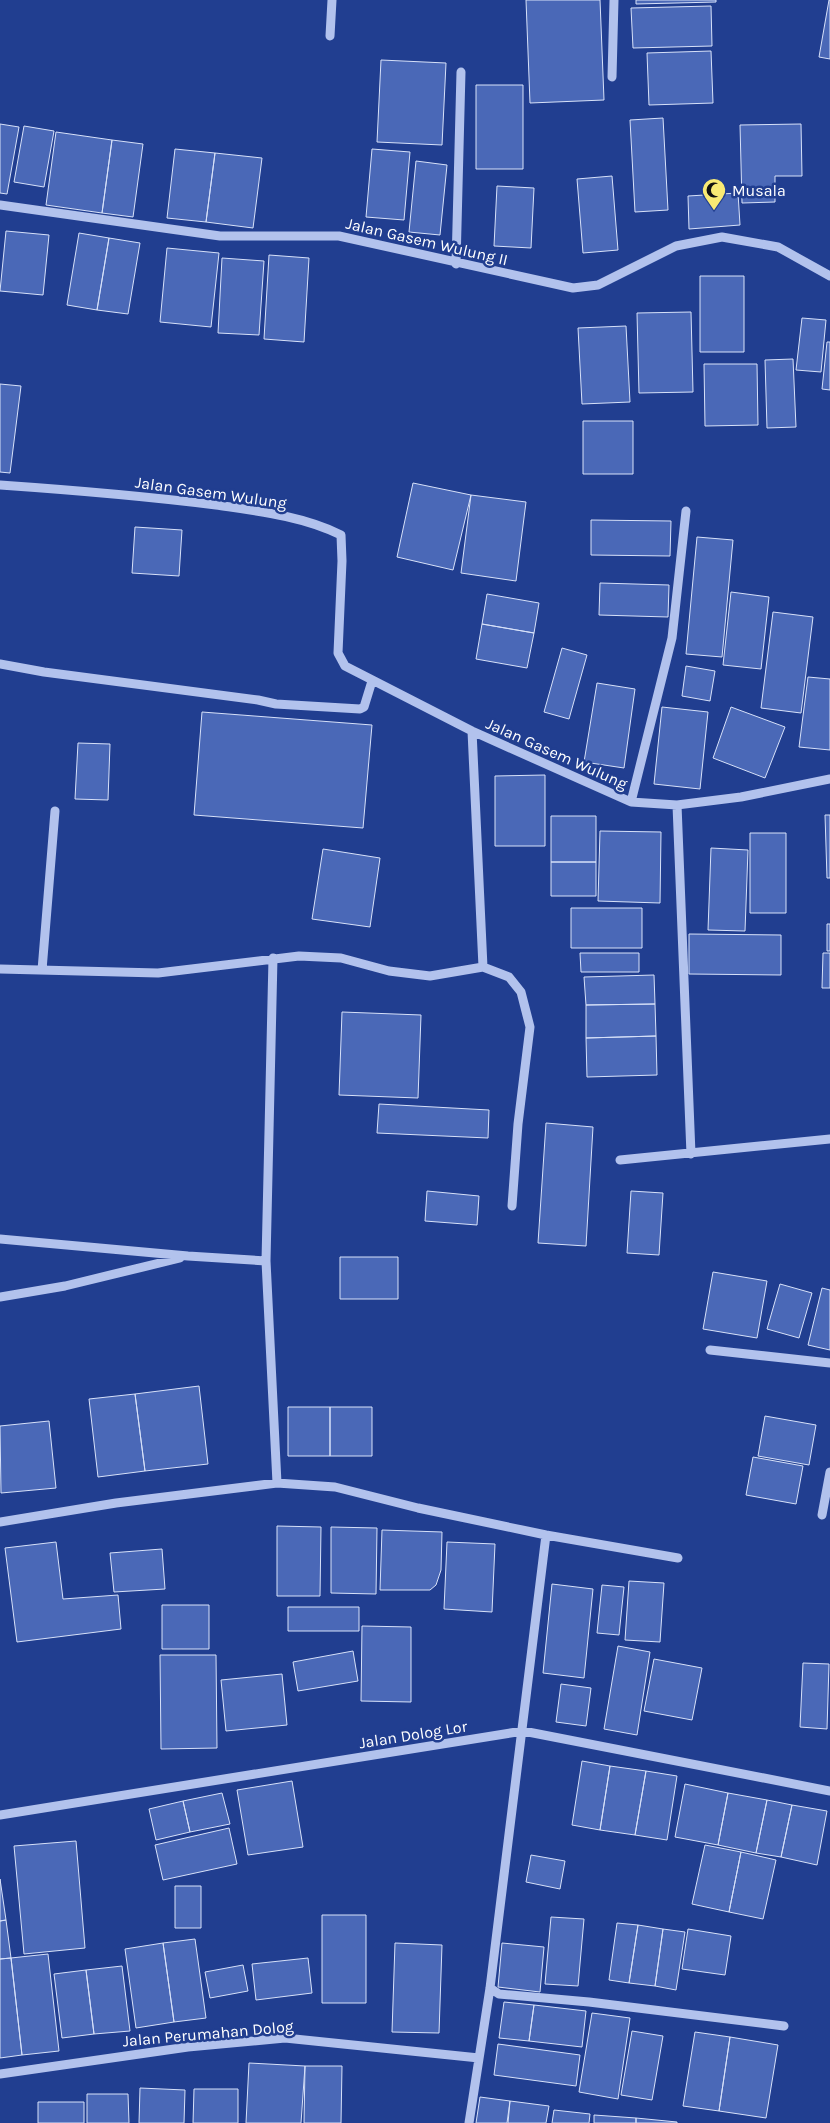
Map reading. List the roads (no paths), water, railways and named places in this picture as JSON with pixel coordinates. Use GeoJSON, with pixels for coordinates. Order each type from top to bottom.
{"type":"FeatureCollection","features":[{"type":"Feature","properties":{"kind":"street"},"geometry":{"type":"LineString","coordinates":[[330,36],[332,0]]}},
{"type":"Feature","properties":{"kind":"street"},"geometry":{"type":"LineString","coordinates":[[612,77],[614,0]]}},
{"type":"Feature","properties":{"kind":"street"},"geometry":{"type":"LineString","coordinates":[[456,264],[461,72]]}},
{"type":"Feature","properties":{"kind":"street","name":"Jalan Gasem Wulung II"},"geometry":{"type":"LineString","coordinates":[[0,205],[220,236],[339,236],[456,264],[573,288],[598,285],[676,246],[722,237],[778,247],[830,276]]}},
{"type":"Feature","properties":{"kind":"street","name":"Jalan Gasem Wulung"},"geometry":{"type":"LineString","coordinates":[[0,485],[145,496],[260,511],[325,527],[341,535],[342,561],[338,653],[345,666],[472,730],[632,802],[677,805],[741,798],[830,779]]}},
{"type":"Feature","properties":{"kind":"street"},"geometry":{"type":"LineString","coordinates":[[632,802],[672,638],[686,511]]}},
{"type":"Feature","properties":{"kind":"street"},"geometry":{"type":"LineString","coordinates":[[0,664],[44,672],[258,700],[276,704],[360,710],[364,707],[372,681]]}},
{"type":"Feature","properties":{"kind":"street"},"geometry":{"type":"LineString","coordinates":[[472,730],[483,967]]}},
{"type":"Feature","properties":{"kind":"street"},"geometry":{"type":"LineString","coordinates":[[677,805],[691,1154]]}},
{"type":"Feature","properties":{"kind":"street"},"geometry":{"type":"LineString","coordinates":[[42,970],[56,811]]}},
{"type":"Feature","properties":{"kind":"street"},"geometry":{"type":"LineString","coordinates":[[0,969],[158,973],[299,956],[341,958],[389,971],[430,976],[483,967],[509,977],[521,992],[530,1027],[518,1124],[512,1206]]}},
{"type":"Feature","properties":{"kind":"street"},"geometry":{"type":"LineString","coordinates":[[273,958],[266,1261],[277,1483]]}},
{"type":"Feature","properties":{"kind":"street"},"geometry":{"type":"LineString","coordinates":[[620,1160],[830,1139]]}},
{"type":"Feature","properties":{"kind":"street"},"geometry":{"type":"LineString","coordinates":[[0,1239],[266,1261]]}},
{"type":"Feature","properties":{"kind":"street"},"geometry":{"type":"LineString","coordinates":[[0,1297],[65,1286],[188,1256]]}},
{"type":"Feature","properties":{"kind":"street"},"geometry":{"type":"LineString","coordinates":[[710,1350],[830,1363]]}},
{"type":"Feature","properties":{"kind":"street"},"geometry":{"type":"LineString","coordinates":[[822,1515],[830,1472]]}},
{"type":"Feature","properties":{"kind":"street"},"geometry":{"type":"LineString","coordinates":[[0,1522],[116,1503],[277,1483],[335,1487],[418,1508],[546,1535],[678,1558]]}},
{"type":"Feature","properties":{"kind":"street"},"geometry":{"type":"LineString","coordinates":[[469,2123],[490,1988],[538,1587],[546,1535]]}},
{"type":"Feature","properties":{"kind":"street","name":"Jalan Dolog Lor"},"geometry":{"type":"LineString","coordinates":[[0,1815],[522,1731],[830,1791]]}},
{"type":"Feature","properties":{"kind":"street"},"geometry":{"type":"LineString","coordinates":[[490,1988],[499,1994],[589,2002],[784,2026]]}},
{"type":"Feature","properties":{"kind":"street","name":"Jalan Perumahan Dolog"},"geometry":{"type":"LineString","coordinates":[[0,2074],[188,2047],[285,2038],[479,2058]]}},
{"type":"Feature","properties":{"kind":"place","name":"Musala"},"geometry":{"type":"Point","coordinates":[714,211]}}]}
